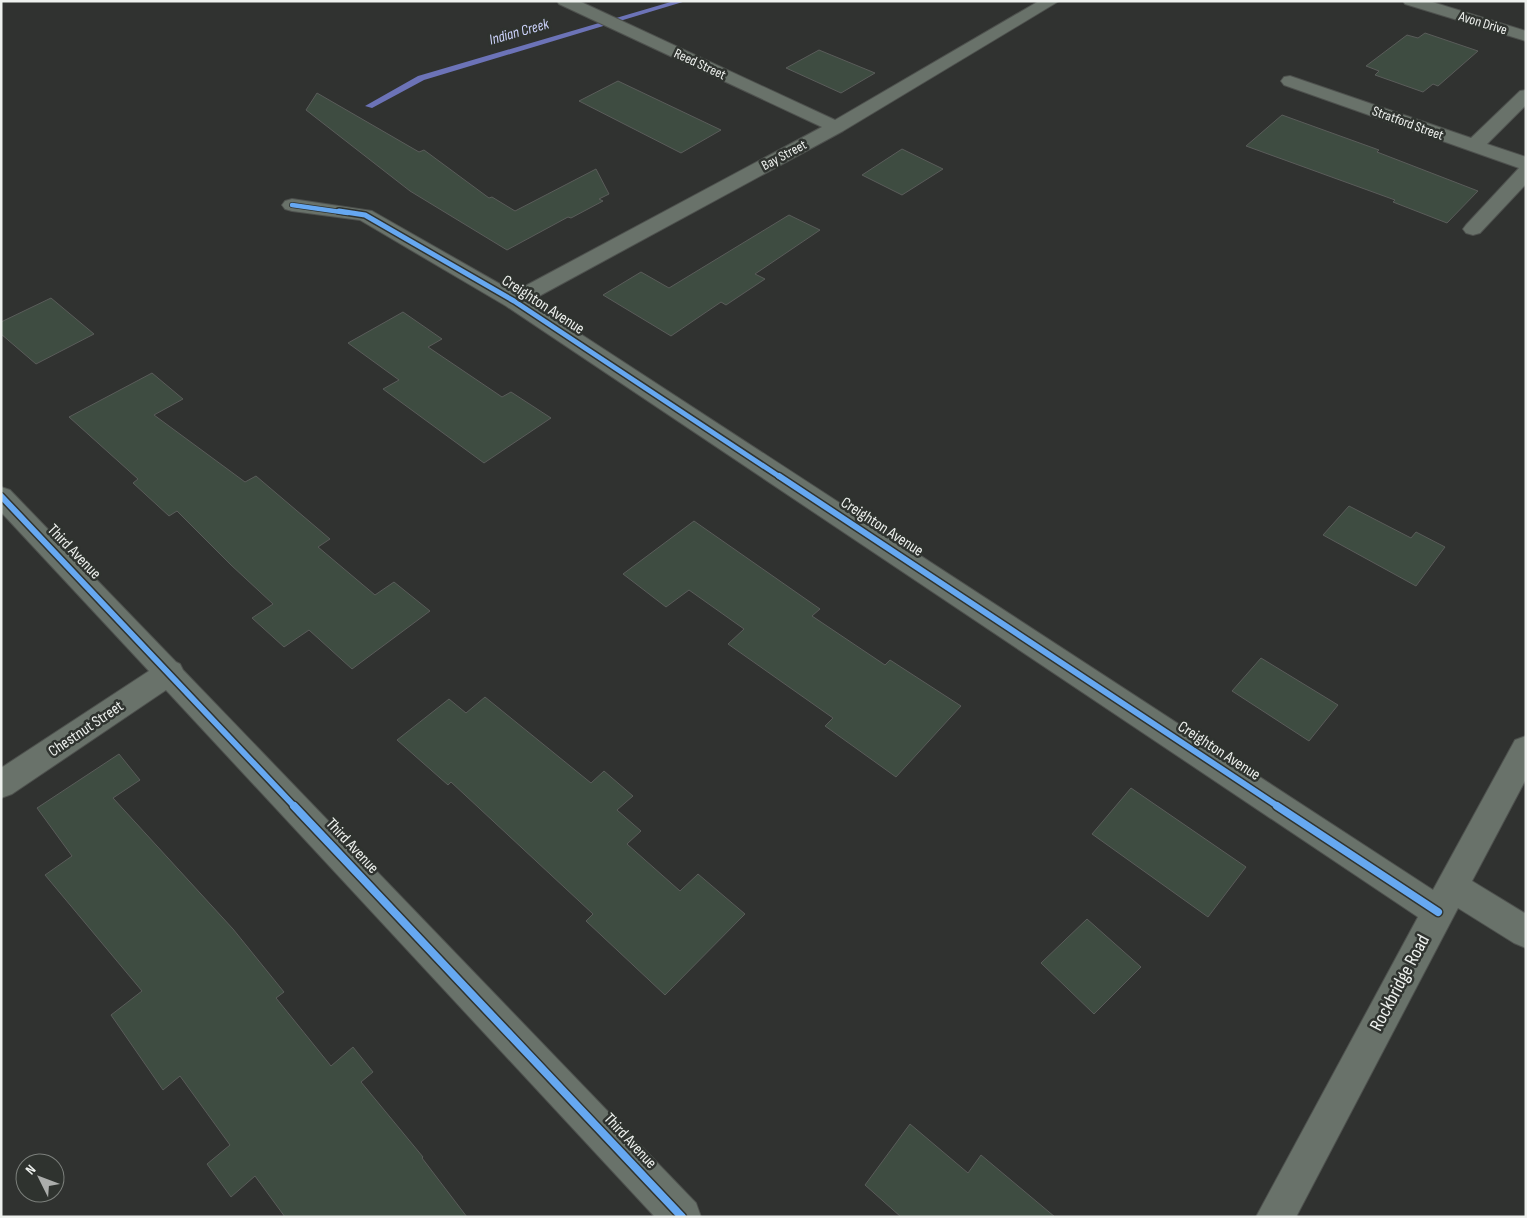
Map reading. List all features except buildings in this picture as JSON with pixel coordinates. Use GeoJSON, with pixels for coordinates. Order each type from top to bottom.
{"type":"FeatureCollection","features":[{"type":"Feature","properties":{"kind":"street","name":"Reed Street"},"geometry":{"type":"LineString","coordinates":[[564,1],[836,126]]}},
{"type":"Feature","properties":{"kind":"street","name":"Bay Street"},"geometry":{"type":"LineString","coordinates":[[514,301],[836,126],[1051,1]]}},
{"type":"Feature","properties":{"kind":"street","name":"Avon Drive"},"geometry":{"type":"LineString","coordinates":[[1411,1],[1526,36]]}},
{"type":"Feature","properties":{"kind":"street","name":"Stratford Street"},"geometry":{"type":"LineString","coordinates":[[1290,81],[1526,164]]}},
{"type":"Feature","properties":{"kind":"street"},"geometry":{"type":"LineString","coordinates":[[1474,146],[1526,94]]}},
{"type":"Feature","properties":{"kind":"street"},"geometry":{"type":"LineString","coordinates":[[1473,229],[1526,172]]}},
{"type":"Feature","properties":{"kind":"street","name":"Creighton Avenue"},"geometry":{"type":"LineString","coordinates":[[292,206],[365,215],[514,301],[1445,900],[1526,932]]}},
{"type":"Feature","properties":{"kind":"street","name":"Third Avenue"},"geometry":{"type":"LineString","coordinates":[[1,496],[170,672],[682,1217]]}},
{"type":"Feature","properties":{"kind":"street","name":"Chestnut Street"},"geometry":{"type":"LineString","coordinates":[[1,785],[170,672]]}},
{"type":"Feature","properties":{"kind":"street","name":"Rockbridge Road"},"geometry":{"type":"LineString","coordinates":[[1275,1217],[1526,750]]}},
{"type":"Feature","properties":{"kind":"waterway","name":"Indian Creek"},"geometry":{"type":"LineString","coordinates":[[369,106],[421,78],[582,29],[683,1]]}},
{"type":"Feature","properties":{"kind":"cycle path"},"geometry":{"type":"LineString","coordinates":[[292,205],[365,215],[514,301],[1438,912]]}},
{"type":"Feature","properties":{"kind":"cycle path"},"geometry":{"type":"LineString","coordinates":[[1,496],[682,1217]]}}]}
